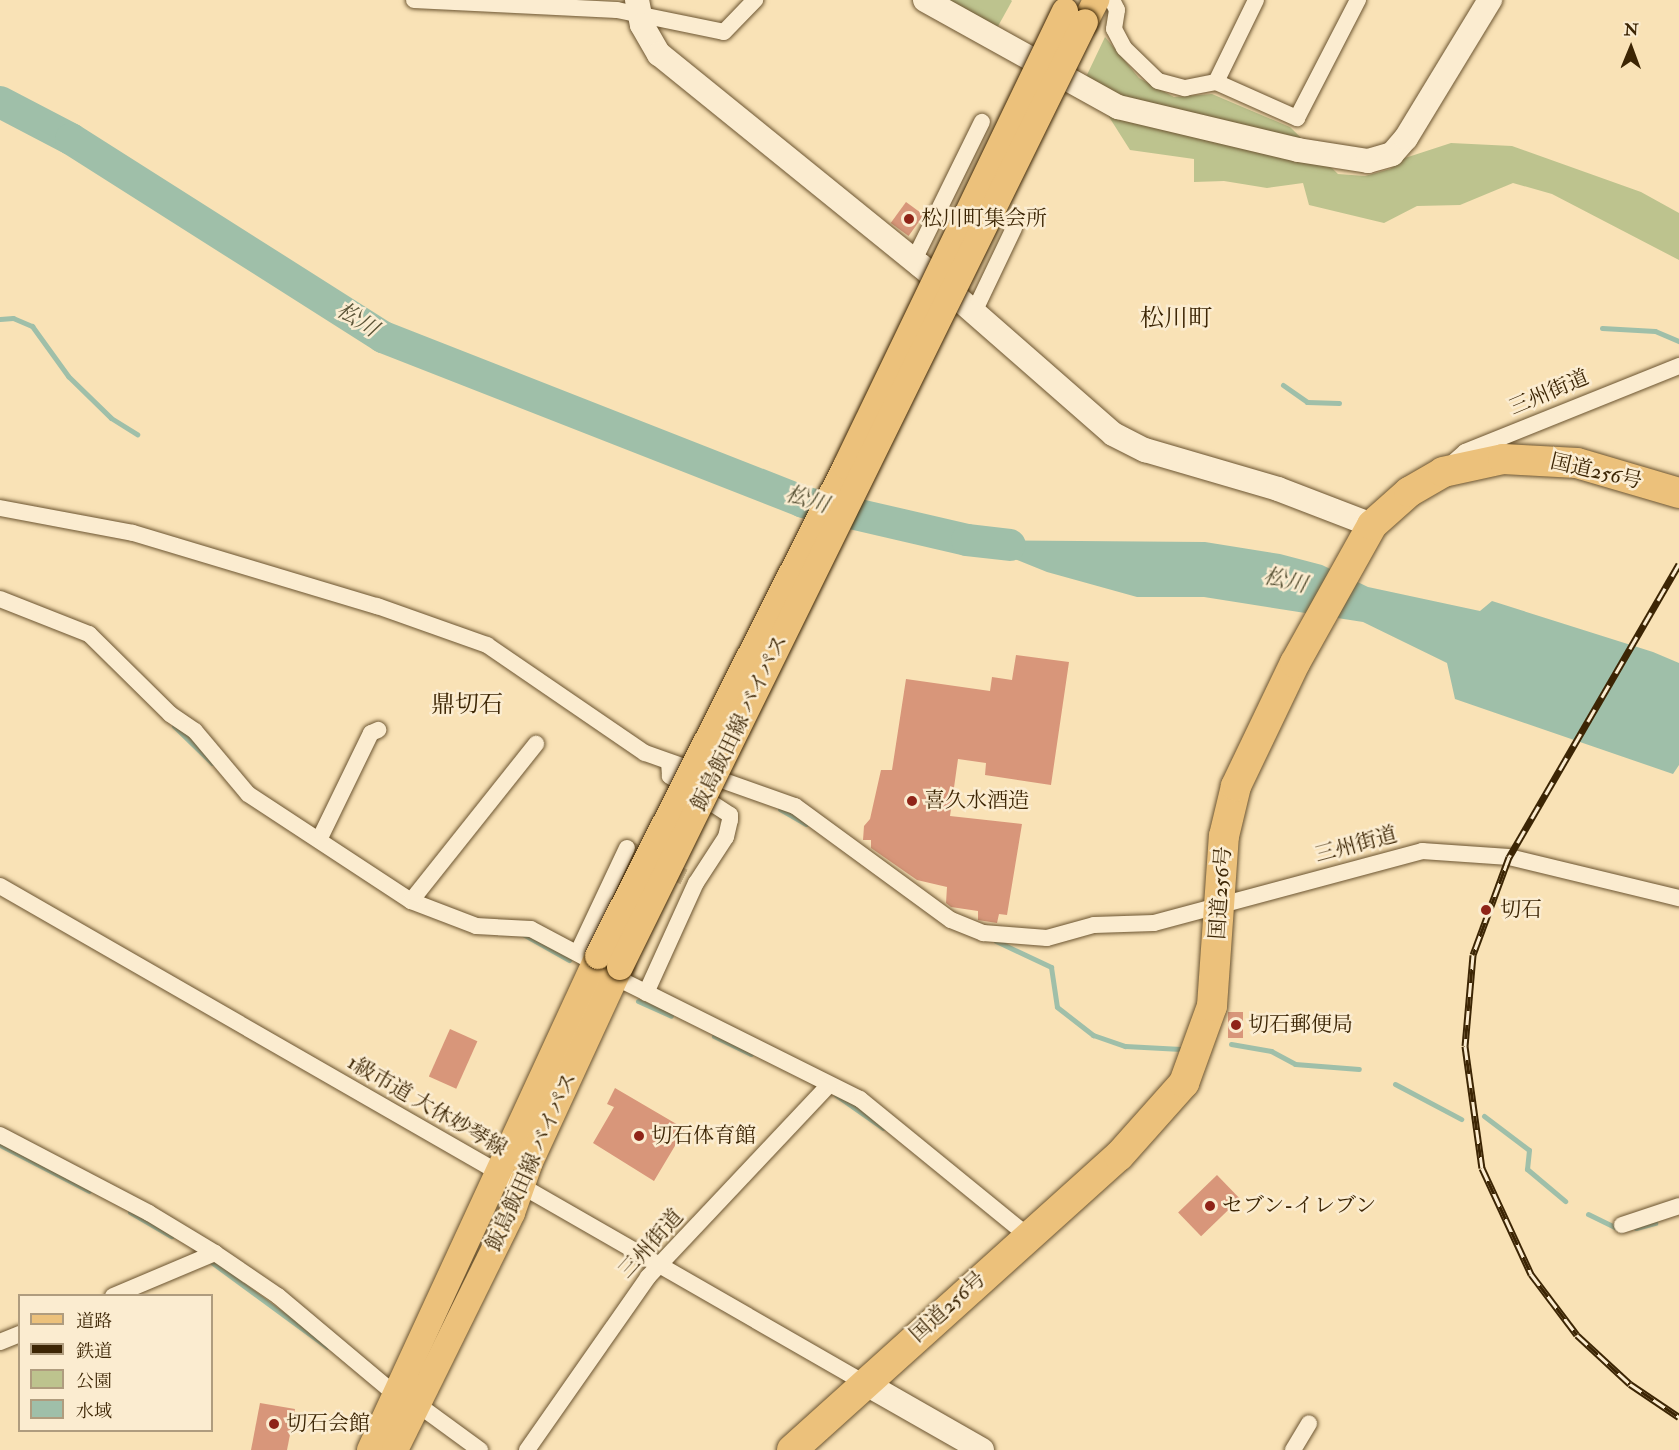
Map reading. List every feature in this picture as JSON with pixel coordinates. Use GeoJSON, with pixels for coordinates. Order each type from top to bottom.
{"type":"FeatureCollection","features":[{"type":"Feature","properties":{"kind":"highway","name":"国道256号"},"geometry":{"type":"LineString","coordinates":[[792,1450],[863,1382],[1149,1127],[1184,1083],[1212,1006],[1229,807],[1294,663],[1365,534],[1409,492],[1443,472],[1503,459],[1560,460],[1679,493]]}},
{"type":"Feature","properties":{"kind":"main road","name":"飯島飯田線 バイパス"},"geometry":{"type":"LineString","coordinates":[[395,1450],[407,1399],[499,1173],[601,963],[1079,8]]}},
{"type":"Feature","properties":{"kind":"main road","name":"飯島飯田線 バイパス"},"geometry":{"type":"LineString","coordinates":[[370,1450],[407,1399],[523,1186],[601,963]]}},
{"type":"Feature","properties":{"kind":"street"},"geometry":{"type":"LineString","coordinates":[[414,0],[617,10],[638,8],[724,32],[755,0]]}},
{"type":"Feature","properties":{"kind":"street"},"geometry":{"type":"LineString","coordinates":[[926,0],[1118,106],[1298,150],[1368,160],[1392,154],[1406,138],[1488,1]]}},
{"type":"Feature","properties":{"kind":"street"},"geometry":{"type":"LineString","coordinates":[[1112,0],[1117,10],[1114,29],[1124,48],[1158,81],[1185,88],[1216,82],[1297,118],[1358,0]]}},
{"type":"Feature","properties":{"kind":"street"},"geometry":{"type":"LineString","coordinates":[[1216,82],[1256,0]]}},
{"type":"Feature","properties":{"kind":"street"},"geometry":{"type":"LineString","coordinates":[[638,8],[659,54],[914,260],[1113,434],[1145,450],[1244,477],[1365,534]]}},
{"type":"Feature","properties":{"kind":"street"},"geometry":{"type":"LineString","coordinates":[[914,260],[982,122]]}},
{"type":"Feature","properties":{"kind":"street"},"geometry":{"type":"LineString","coordinates":[[974,312],[1014,228]]}},
{"type":"Feature","properties":{"kind":"street","name":"三州街道"},"geometry":{"type":"LineString","coordinates":[[1443,472],[1465,452],[1679,366]]}},
{"type":"Feature","properties":{"kind":"street","name":"三州街道"},"geometry":{"type":"LineString","coordinates":[[0,508],[133,533],[443,627],[487,645],[645,753],[795,806],[951,920],[983,933],[1047,938],[1094,925],[1154,923],[1422,851],[1509,857],[1679,898]]}},
{"type":"Feature","properties":{"kind":"street"},"geometry":{"type":"LineString","coordinates":[[0,599],[89,634],[170,714],[195,730],[248,794],[411,901],[476,926],[531,929],[601,963],[646,993],[830,1085],[889,1120],[1028,1236]]}},
{"type":"Feature","properties":{"kind":"street"},"geometry":{"type":"LineString","coordinates":[[319,840],[371,733],[378,730]]}},
{"type":"Feature","properties":{"kind":"street"},"geometry":{"type":"LineString","coordinates":[[411,901],[536,744]]}},
{"type":"Feature","properties":{"kind":"street"},"geometry":{"type":"LineString","coordinates":[[646,993],[696,883],[726,837],[730,820],[730,814],[670,776],[669,763]]}},
{"type":"Feature","properties":{"kind":"street"},"geometry":{"type":"LineString","coordinates":[[601,963],[627,849]]}},
{"type":"Feature","properties":{"kind":"street","name":"1級市道 大休妙琴線"},"geometry":{"type":"LineString","coordinates":[[0,886],[863,1382]]}},
{"type":"Feature","properties":{"kind":"street","name":"三州街道"},"geometry":{"type":"LineString","coordinates":[[526,1450],[659,1266],[830,1085]]}},
{"type":"Feature","properties":{"kind":"street"},"geometry":{"type":"LineString","coordinates":[[0,1135],[149,1213],[215,1253],[278,1296],[407,1399],[480,1450]]}},
{"type":"Feature","properties":{"kind":"street"},"geometry":{"type":"LineString","coordinates":[[1622,1225],[1679,1206]]}},
{"type":"Feature","properties":{"kind":"street"},"geometry":{"type":"LineString","coordinates":[[118,1294],[215,1253]]}},
{"type":"Feature","properties":{"kind":"street"},"geometry":{"type":"LineString","coordinates":[[0,1342],[18,1335]]}},
{"type":"Feature","properties":{"kind":"street"},"geometry":{"type":"LineString","coordinates":[[863,1382],[982,1450]]}},
{"type":"Feature","properties":{"kind":"street"},"geometry":{"type":"LineString","coordinates":[[1293,1450],[1309,1423]]}},
{"type":"Feature","properties":{"kind":"green space"},"geometry":{"type":"Polygon","coordinates":[[[945,0],[1011,0],[1012,1],[997,28],[945,0]]]}},
{"type":"Feature","properties":{"kind":"green space"},"geometry":{"type":"Polygon","coordinates":[[[1105,37],[1139,78],[1174,97],[1212,94],[1290,127],[1338,174],[1365,176],[1390,169],[1405,158],[1451,143],[1512,146],[1641,192],[1679,213],[1679,260],[1552,194],[1513,183],[1460,205],[1417,206],[1384,223],[1309,205],[1303,183],[1267,188],[1224,181],[1194,182],[1194,159],[1130,150],[1085,79],[1105,37]]]}},
{"type":"Feature","properties":{"kind":"water"},"geometry":{"type":"Polygon","coordinates":[[[967,540],[1205,542],[1280,554],[1322,565],[1368,587],[1480,611],[1492,601],[1653,652],[1679,663],[1679,765],[1673,774],[1455,699],[1447,663],[1363,622],[1204,597],[1137,597],[1047,572],[967,540]]]}},
{"type":"Feature","properties":{"kind":"building","name":"松川町集会所"},"geometry":{"type":"Polygon","coordinates":[[[906,202],[924,215],[909,236],[891,223],[906,202]]]}},
{"type":"Feature","properties":{"kind":"building","name":"喜久水酒造"},"geometry":{"type":"Polygon","coordinates":[[[1016,655],[1069,662],[1051,785],[985,775],[986,763],[958,759],[950,816],[1022,824],[1007,915],[999,914],[997,923],[978,920],[978,911],[951,907],[946,903],[947,887],[917,880],[871,848],[871,840],[863,840],[864,826],[870,819],[881,770],[892,770],[906,679],[990,691],[992,677],[1012,680],[1016,655]]]}},
{"type":"Feature","properties":{"kind":"building","name":"切石郵便局"},"geometry":{"type":"Polygon","coordinates":[[[1228,1012],[1243,1012],[1243,1038],[1228,1038],[1228,1012]]]}},
{"type":"Feature","properties":{"kind":"building"},"geometry":{"type":"Polygon","coordinates":[[[450,1029],[477,1041],[456,1089],[429,1077],[450,1029]]]}},
{"type":"Feature","properties":{"kind":"building","name":"切石体育館"},"geometry":{"type":"Polygon","coordinates":[[[615,1088],[685,1129],[654,1181],[593,1143],[614,1107],[607,1104],[615,1088]]]}},
{"type":"Feature","properties":{"kind":"building","name":"セブン-イレブン"},"geometry":{"type":"Polygon","coordinates":[[[1217,1175],[1240,1199],[1201,1236],[1178,1213],[1217,1175]]]}},
{"type":"Feature","properties":{"kind":"building","name":"切石会館"},"geometry":{"type":"Polygon","coordinates":[[[260,1403],[295,1409],[287,1450],[251,1450],[260,1403]]]}},
{"type":"Feature","properties":{"kind":"waterway","name":"松川"},"geometry":{"type":"LineString","coordinates":[[0,102],[71,139],[383,337],[803,502],[967,540],[1010,545]]}},
{"type":"Feature","properties":{"kind":"waterway"},"geometry":{"type":"LineString","coordinates":[[0,319],[13,318],[32,326],[68,376],[111,418],[137,434]]}},
{"type":"Feature","properties":{"kind":"waterway"},"geometry":{"type":"LineString","coordinates":[[1602,328],[1655,331],[1679,341]]}},
{"type":"Feature","properties":{"kind":"waterway"},"geometry":{"type":"LineString","coordinates":[[1283,385],[1307,402],[1339,403]]}},
{"type":"Feature","properties":{"kind":"waterway"},"geometry":{"type":"LineString","coordinates":[[174,726],[212,763]]}},
{"type":"Feature","properties":{"kind":"waterway"},"geometry":{"type":"LineString","coordinates":[[780,809],[806,824]]}},
{"type":"Feature","properties":{"kind":"waterway"},"geometry":{"type":"LineString","coordinates":[[523,934],[569,960]]}},
{"type":"Feature","properties":{"kind":"waterway"},"geometry":{"type":"LineString","coordinates":[[996,941],[1051,967],[1057,1007],[1093,1035],[1125,1046],[1181,1049]]}},
{"type":"Feature","properties":{"kind":"waterway"},"geometry":{"type":"LineString","coordinates":[[638,1001],[671,1016]]}},
{"type":"Feature","properties":{"kind":"waterway"},"geometry":{"type":"LineString","coordinates":[[714,1036],[751,1054]]}},
{"type":"Feature","properties":{"kind":"waterway"},"geometry":{"type":"LineString","coordinates":[[1231,1044],[1271,1051],[1295,1064],[1359,1069]]}},
{"type":"Feature","properties":{"kind":"waterway"},"geometry":{"type":"LineString","coordinates":[[1395,1084],[1461,1119]]}},
{"type":"Feature","properties":{"kind":"waterway"},"geometry":{"type":"LineString","coordinates":[[836,1095],[883,1128]]}},
{"type":"Feature","properties":{"kind":"waterway"},"geometry":{"type":"LineString","coordinates":[[1484,1116],[1529,1150],[1527,1169],[1565,1201]]}},
{"type":"Feature","properties":{"kind":"waterway"},"geometry":{"type":"LineString","coordinates":[[0,1145],[89,1191]]}},
{"type":"Feature","properties":{"kind":"waterway"},"geometry":{"type":"LineString","coordinates":[[130,1212],[171,1236]]}},
{"type":"Feature","properties":{"kind":"waterway"},"geometry":{"type":"LineString","coordinates":[[1588,1214],[1621,1230]]}},
{"type":"Feature","properties":{"kind":"waterway"},"geometry":{"type":"LineString","coordinates":[[1636,1228],[1655,1223]]}},
{"type":"Feature","properties":{"kind":"waterway"},"geometry":{"type":"LineString","coordinates":[[210,1261],[327,1347]]}},
{"type":"Feature","properties":{"kind":"tunnel"},"geometry":{"type":"LineString","coordinates":[[627,848],[696,883]]}},
{"type":"Feature","properties":{"kind":"railway"},"geometry":{"type":"LineString","coordinates":[[1679,564],[1509,857],[1473,955],[1465,1046],[1482,1168],[1531,1274],[1577,1335],[1630,1384],[1679,1417]]}},
{"type":"Feature","properties":{"kind":"place","name":"松川町集会所"},"geometry":{"type":"Point","coordinates":[909,219]}},
{"type":"Feature","properties":{"kind":"place","name":"喜久水酒造"},"geometry":{"type":"Point","coordinates":[912,801]}},
{"type":"Feature","properties":{"kind":"place","name":"切石"},"geometry":{"type":"Point","coordinates":[1486,910]}},
{"type":"Feature","properties":{"kind":"place","name":"切石郵便局"},"geometry":{"type":"Point","coordinates":[1236,1025]}},
{"type":"Feature","properties":{"kind":"place","name":"切石体育館"},"geometry":{"type":"Point","coordinates":[639,1136]}},
{"type":"Feature","properties":{"kind":"place","name":"セブン-イレブン"},"geometry":{"type":"Point","coordinates":[1210,1206]}},
{"type":"Feature","properties":{"kind":"place","name":"切石会館"},"geometry":{"type":"Point","coordinates":[274,1424]}},
{"type":"Feature","properties":{"kind":"district","name":"松川町"},"geometry":{"type":"Point","coordinates":[1176,319]}},
{"type":"Feature","properties":{"kind":"district","name":"鼎切石"},"geometry":{"type":"Point","coordinates":[467,705]}}]}
